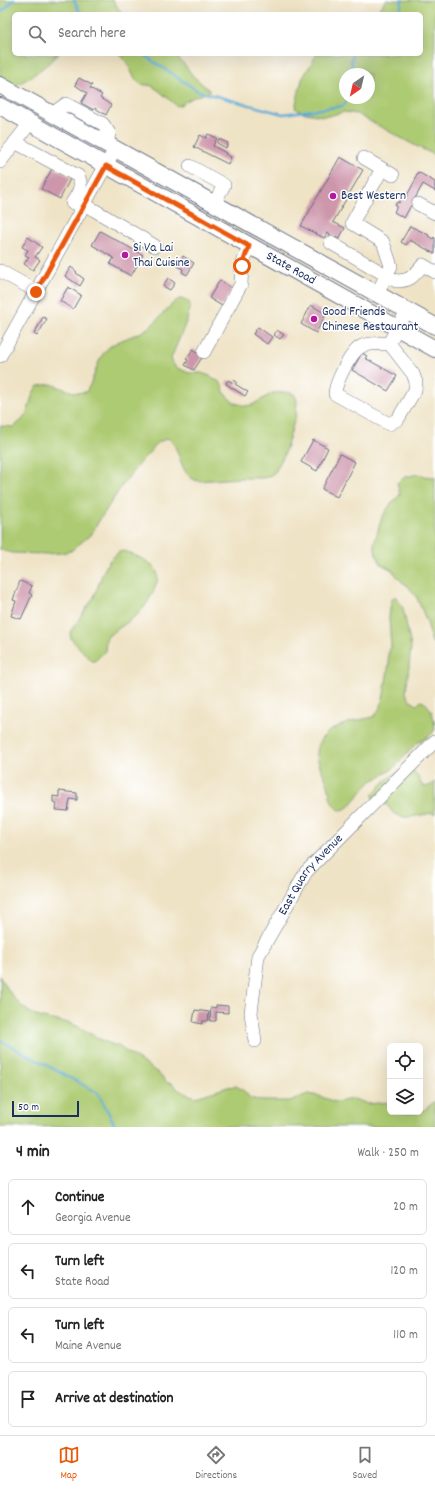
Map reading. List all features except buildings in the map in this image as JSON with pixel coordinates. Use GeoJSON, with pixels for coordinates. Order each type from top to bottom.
{"type":"FeatureCollection","features":[{"type":"Feature","properties":{"kind":"main road","name":"State Road"},"geometry":{"type":"LineString","coordinates":[[0,85],[435,326]]}},
{"type":"Feature","properties":{"kind":"main road","name":"State Road"},"geometry":{"type":"LineString","coordinates":[[0,106],[435,349]]}},
{"type":"Feature","properties":{"kind":"street"},"geometry":{"type":"LineString","coordinates":[[1,159],[30,123]]}},
{"type":"Feature","properties":{"kind":"street"},"geometry":{"type":"LineString","coordinates":[[15,142],[78,176],[80,179],[78,204]]}},
{"type":"Feature","properties":{"kind":"street"},"geometry":{"type":"LineString","coordinates":[[0,356],[36,292],[78,204],[106,166],[111,147]]}},
{"type":"Feature","properties":{"kind":"street"},"geometry":{"type":"LineString","coordinates":[[364,158],[393,175]]}},
{"type":"Feature","properties":{"kind":"street"},"geometry":{"type":"LineString","coordinates":[[190,166],[224,185],[214,204]]}},
{"type":"Feature","properties":{"kind":"street"},"geometry":{"type":"LineString","coordinates":[[376,294],[387,275],[390,266],[383,242],[352,223],[382,169]]}},
{"type":"Feature","properties":{"kind":"street"},"geometry":{"type":"LineString","coordinates":[[78,204],[155,246]]}},
{"type":"Feature","properties":{"kind":"street"},"geometry":{"type":"LineString","coordinates":[[418,204],[435,213]]}},
{"type":"Feature","properties":{"kind":"street"},"geometry":{"type":"LineString","coordinates":[[331,243],[396,281],[405,281],[411,278],[423,265],[435,272]]}},
{"type":"Feature","properties":{"kind":"street"},"geometry":{"type":"LineString","coordinates":[[204,352],[241,284],[242,266],[249,246]]}},
{"type":"Feature","properties":{"kind":"street"},"geometry":{"type":"LineString","coordinates":[[0,271],[36,292]]}},
{"type":"Feature","properties":{"kind":"street"},"geometry":{"type":"LineString","coordinates":[[389,343],[407,311]]}},
{"type":"Feature","properties":{"kind":"street"},"geometry":{"type":"LineString","coordinates":[[389,343],[413,374],[416,382],[415,390],[398,419],[389,424],[335,394],[335,386],[354,352],[362,346],[389,343]]}},
{"type":"Feature","properties":{"kind":"street","name":"East Quarry Avenue"},"geometry":{"type":"LineString","coordinates":[[255,1040],[251,1013],[258,956],[306,872],[435,741]]}},
{"type":"Feature","properties":{"kind":"green space"},"geometry":{"type":"Polygon","coordinates":[[[0,0],[113,0],[121,12],[12,12],[12,56],[57,56],[23,82],[12,85],[0,79],[0,0]]]}},
{"type":"Feature","properties":{"kind":"green space"},"geometry":{"type":"Polygon","coordinates":[[[386,0],[435,0],[435,155],[357,114],[344,112],[322,116],[301,112],[295,108],[302,79],[316,56],[423,56],[423,12],[373,12],[380,8],[386,0]]]}},
{"type":"Feature","properties":{"kind":"green space"},"geometry":{"type":"Polygon","coordinates":[[[122,56],[176,56],[193,76],[210,91],[177,106],[159,90],[152,86],[139,83],[122,56]]]}},
{"type":"Feature","properties":{"kind":"green space"},"geometry":{"type":"Polygon","coordinates":[[[179,299],[187,300],[190,305],[190,309],[186,323],[171,359],[175,367],[189,373],[201,373],[210,376],[221,383],[225,394],[233,402],[245,406],[252,405],[273,393],[286,392],[294,394],[297,400],[296,415],[284,455],[275,472],[268,477],[262,478],[198,481],[187,473],[175,447],[168,438],[157,443],[140,462],[121,487],[90,535],[71,551],[46,554],[12,553],[0,550],[0,426],[14,427],[23,419],[27,413],[33,393],[38,386],[51,384],[76,393],[86,392],[92,382],[100,359],[106,350],[120,341],[145,330],[179,299]]]}},
{"type":"Feature","properties":{"kind":"green space"},"geometry":{"type":"Polygon","coordinates":[[[419,474],[423,476],[435,477],[435,646],[432,643],[427,622],[417,598],[409,587],[401,581],[392,570],[381,564],[376,554],[374,544],[382,517],[392,502],[400,495],[397,483],[405,477],[419,474]]]}},
{"type":"Feature","properties":{"kind":"green space"},"geometry":{"type":"Polygon","coordinates":[[[125,551],[150,564],[158,574],[157,580],[153,593],[141,611],[108,636],[105,651],[95,661],[92,661],[71,639],[70,632],[94,597],[103,572],[109,561],[119,552],[125,551]]]}},
{"type":"Feature","properties":{"kind":"green space"},"geometry":{"type":"Polygon","coordinates":[[[395,596],[403,608],[411,647],[406,693],[411,701],[417,705],[421,701],[428,706],[433,718],[435,730],[415,745],[391,770],[375,779],[363,789],[346,809],[341,810],[338,809],[331,801],[328,785],[317,756],[318,747],[326,733],[339,726],[374,717],[381,706],[389,663],[388,654],[391,647],[389,618],[391,601],[395,596]]]}},
{"type":"Feature","properties":{"kind":"green space"},"geometry":{"type":"Polygon","coordinates":[[[410,769],[416,773],[424,787],[435,782],[435,814],[432,813],[411,817],[401,817],[393,813],[388,806],[373,797],[373,794],[389,778],[399,772],[410,769]]]}},
{"type":"Feature","properties":{"kind":"green space"},"geometry":{"type":"Polygon","coordinates":[[[0,976],[17,1002],[29,1012],[43,1018],[73,1024],[102,1040],[118,1046],[158,1073],[167,1083],[171,1083],[179,1090],[196,1097],[236,1086],[243,1090],[250,1098],[262,1101],[290,1101],[308,1094],[319,1096],[335,1102],[354,1099],[368,1104],[387,1102],[387,1115],[423,1115],[423,1110],[435,1101],[435,1127],[0,1127],[0,976]]]}},
{"type":"Feature","properties":{"kind":"waterway"},"geometry":{"type":"LineString","coordinates":[[0,13],[14,0]]}},
{"type":"Feature","properties":{"kind":"waterway"},"geometry":{"type":"LineString","coordinates":[[74,0],[80,12]]}},
{"type":"Feature","properties":{"kind":"waterway"},"geometry":{"type":"LineString","coordinates":[[398,12],[400,11],[402,0]]}},
{"type":"Feature","properties":{"kind":"waterway"},"geometry":{"type":"LineString","coordinates":[[145,56],[198,91],[283,114],[343,106],[344,104]]}},
{"type":"Feature","properties":{"kind":"waterway"},"geometry":{"type":"LineString","coordinates":[[352,56],[351,62],[353,68]]}},
{"type":"Feature","properties":{"kind":"waterway"},"geometry":{"type":"LineString","coordinates":[[0,1040],[98,1093],[116,1127]]}},
{"type":"Feature","properties":{"kind":"place","name":"Best Western"},"geometry":{"type":"Point","coordinates":[333,196]}},
{"type":"Feature","properties":{"kind":"place","name":"Si Va Lai Thai Cuisine"},"geometry":{"type":"Point","coordinates":[125,255]}},
{"type":"Feature","properties":{"kind":"place","name":"Good Friends Chinese Restaurant"},"geometry":{"type":"Point","coordinates":[314,319]}},
{"type":"Feature","properties":{"kind":"route"},"geometry":{"type":"LineString","coordinates":[[36,292],[106,166],[249,246],[242,266]]}}]}
